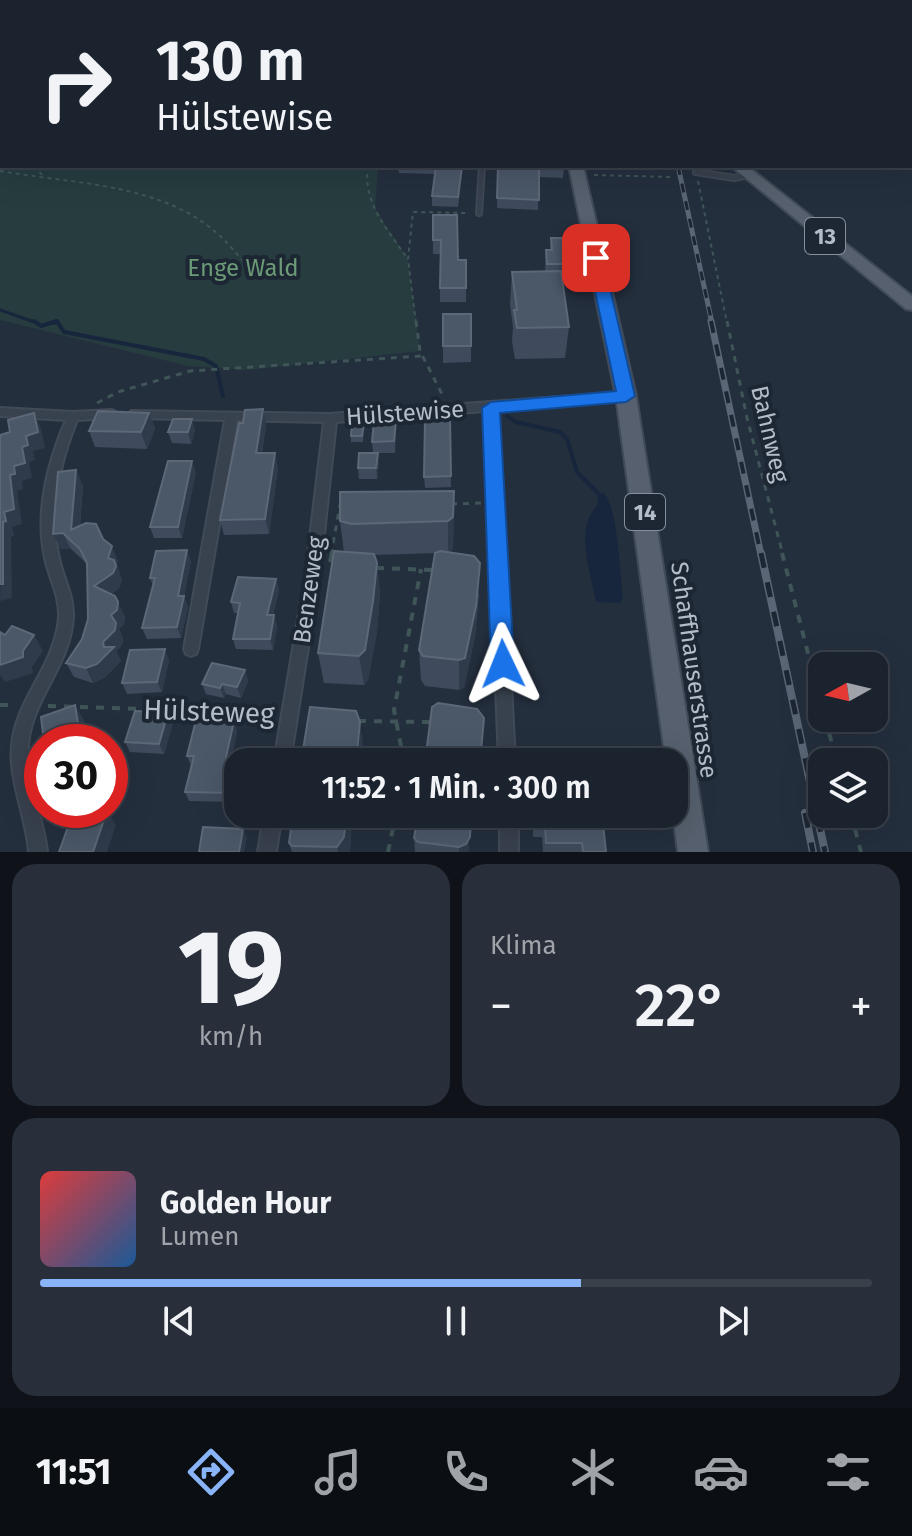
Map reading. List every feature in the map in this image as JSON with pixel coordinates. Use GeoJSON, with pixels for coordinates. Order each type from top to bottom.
{"type":"FeatureCollection","features":[{"type":"Feature","properties":{"kind":"main road","name":"Schaffhauserstrasse"},"geometry":{"type":"LineString","coordinates":[[577,170],[626,396],[651,546],[693,852]]}},
{"type":"Feature","properties":{"kind":"main road","name":"13"},"geometry":{"type":"LineString","coordinates":[[743,170],[912,305]]}},
{"type":"Feature","properties":{"kind":"street","name":"Hülstewise"},"geometry":{"type":"LineString","coordinates":[[0,412],[73,416],[330,418],[626,396]]}},
{"type":"Feature","properties":{"kind":"street"},"geometry":{"type":"LineString","coordinates":[[491,408],[506,748]]}},
{"type":"Feature","properties":{"kind":"street"},"geometry":{"type":"LineString","coordinates":[[38,852],[37,827],[20,760],[21,738],[32,705],[52,668],[65,632],[65,599],[52,557],[51,503],[59,458],[73,416]]}},
{"type":"Feature","properties":{"kind":"street"},"geometry":{"type":"LineString","coordinates":[[191,649],[232,416]]}},
{"type":"Feature","properties":{"kind":"street","name":"Benzeweg"},"geometry":{"type":"LineString","coordinates":[[284,748],[313,571],[330,418]]}},
{"type":"Feature","properties":{"kind":"street"},"geometry":{"type":"LineString","coordinates":[[267,852],[271,828]]}},
{"type":"Feature","properties":{"kind":"street"},"geometry":{"type":"LineString","coordinates":[[509,828],[509,852]]}},
{"type":"Feature","properties":{"kind":"lane"},"geometry":{"type":"LineString","coordinates":[[479,213],[482,168]]}},
{"type":"Feature","properties":{"kind":"lane"},"geometry":{"type":"LineString","coordinates":[[696,172],[734,178],[743,170]]}},
{"type":"Feature","properties":{"kind":"path"},"geometry":{"type":"LineString","coordinates":[[36,168],[44,177]]}},
{"type":"Feature","properties":{"kind":"path"},"geometry":{"type":"LineString","coordinates":[[367,168],[364,180],[375,208],[408,259]]}},
{"type":"Feature","properties":{"kind":"path"},"geometry":{"type":"LineString","coordinates":[[577,170],[670,177]]}},
{"type":"Feature","properties":{"kind":"path"},"geometry":{"type":"LineString","coordinates":[[0,171],[130,193],[173,208],[205,223],[255,275]]}},
{"type":"Feature","properties":{"kind":"path","name":"Bahnweg"},"geometry":{"type":"LineString","coordinates":[[696,172],[765,494],[808,655]]}},
{"type":"Feature","properties":{"kind":"path"},"geometry":{"type":"LineString","coordinates":[[447,409],[422,356],[408,259],[413,212],[479,213]]}},
{"type":"Feature","properties":{"kind":"path"},"geometry":{"type":"LineString","coordinates":[[73,416],[118,392],[190,371],[422,356]]}},
{"type":"Feature","properties":{"kind":"path"},"geometry":{"type":"LineString","coordinates":[[449,504],[496,503]]}},
{"type":"Feature","properties":{"kind":"path"},"geometry":{"type":"LineString","coordinates":[[319,505],[340,505]]}},
{"type":"Feature","properties":{"kind":"path"},"geometry":{"type":"LineString","coordinates":[[368,568],[440,570]]}},
{"type":"Feature","properties":{"kind":"path"},"geometry":{"type":"LineString","coordinates":[[401,748],[394,721],[421,569]]}},
{"type":"Feature","properties":{"kind":"path","name":"Hülsteweg"},"geometry":{"type":"LineString","coordinates":[[0,705],[290,714]]}},
{"type":"Feature","properties":{"kind":"path"},"geometry":{"type":"LineString","coordinates":[[349,721],[442,722]]}},
{"type":"Feature","properties":{"kind":"path"},"geometry":{"type":"LineString","coordinates":[[388,852],[393,828]]}},
{"type":"Feature","properties":{"kind":"path"},"geometry":{"type":"LineString","coordinates":[[855,828],[861,852]]}},
{"type":"Feature","properties":{"kind":"green space","name":"Enge Wald"},"geometry":{"type":"Polygon","coordinates":[[[0,168],[378,168],[375,208],[408,259],[420,351],[247,370],[188,366],[0,320],[0,168]]]}},
{"type":"Feature","properties":{"kind":"water"},"geometry":{"type":"Polygon","coordinates":[[[604,493],[615,527],[623,599],[620,603],[596,602],[586,552],[586,526],[597,506],[598,495],[604,493]]]}},
{"type":"Feature","properties":{"kind":"building"},"geometry":{"type":"Polygon","coordinates":[[[436,168],[462,168],[458,197],[432,196],[436,168]]]}},
{"type":"Feature","properties":{"kind":"building"},"geometry":{"type":"Polygon","coordinates":[[[498,168],[539,168],[539,200],[497,198],[498,168]]]}},
{"type":"Feature","properties":{"kind":"building"},"geometry":{"type":"Polygon","coordinates":[[[433,215],[457,215],[458,260],[466,260],[466,288],[440,288],[441,240],[433,240],[433,215]]]}},
{"type":"Feature","properties":{"kind":"building"},"geometry":{"type":"Polygon","coordinates":[[[551,238],[576,238],[577,251],[583,252],[585,264],[547,264],[546,250],[552,250],[551,238]]]}},
{"type":"Feature","properties":{"kind":"building"},"geometry":{"type":"Polygon","coordinates":[[[561,271],[569,327],[517,328],[512,272],[561,271]]]}},
{"type":"Feature","properties":{"kind":"building"},"geometry":{"type":"Polygon","coordinates":[[[443,314],[471,314],[471,346],[443,346],[443,314]]]}},
{"type":"Feature","properties":{"kind":"building"},"geometry":{"type":"Polygon","coordinates":[[[263,409],[256,453],[275,453],[265,519],[220,520],[239,423],[243,423],[245,410],[263,409]]]}},
{"type":"Feature","properties":{"kind":"building"},"geometry":{"type":"Polygon","coordinates":[[[98,411],[149,413],[141,432],[89,431],[98,411]]]}},
{"type":"Feature","properties":{"kind":"building"},"geometry":{"type":"Polygon","coordinates":[[[34,413],[38,432],[26,436],[28,445],[22,447],[25,463],[14,466],[15,474],[10,475],[14,509],[4,512],[3,584],[0,584],[0,435],[10,432],[8,420],[34,413]]]}},
{"type":"Feature","properties":{"kind":"building"},"geometry":{"type":"Polygon","coordinates":[[[450,418],[451,476],[424,477],[425,419],[450,418]]]}},
{"type":"Feature","properties":{"kind":"building"},"geometry":{"type":"Polygon","coordinates":[[[173,419],[192,419],[188,432],[168,432],[173,419]]]}},
{"type":"Feature","properties":{"kind":"building"},"geometry":{"type":"Polygon","coordinates":[[[374,421],[396,421],[394,441],[372,442],[374,421]]]}},
{"type":"Feature","properties":{"kind":"building"},"geometry":{"type":"Polygon","coordinates":[[[352,424],[364,424],[362,436],[351,436],[352,424]]]}},
{"type":"Feature","properties":{"kind":"building"},"geometry":{"type":"Polygon","coordinates":[[[359,453],[378,453],[376,468],[358,468],[359,453]]]}},
{"type":"Feature","properties":{"kind":"building"},"geometry":{"type":"Polygon","coordinates":[[[168,461],[192,461],[178,527],[150,527],[168,461]]]}},
{"type":"Feature","properties":{"kind":"building"},"geometry":{"type":"Polygon","coordinates":[[[76,470],[71,530],[86,523],[96,524],[103,539],[112,546],[108,558],[114,560],[116,566],[113,573],[94,586],[115,596],[118,602],[117,610],[111,615],[116,623],[115,630],[103,642],[104,647],[114,647],[97,664],[86,668],[66,663],[82,639],[88,619],[87,563],[80,549],[63,533],[53,534],[58,472],[76,470]]]}},
{"type":"Feature","properties":{"kind":"building"},"geometry":{"type":"Polygon","coordinates":[[[454,491],[453,517],[448,521],[352,524],[340,521],[340,492],[454,491]]]}},
{"type":"Feature","properties":{"kind":"building"},"geometry":{"type":"Polygon","coordinates":[[[187,550],[178,596],[184,596],[177,627],[142,628],[155,578],[150,578],[156,551],[187,550]]]}},
{"type":"Feature","properties":{"kind":"building"},"geometry":{"type":"Polygon","coordinates":[[[334,551],[374,554],[377,563],[365,650],[359,656],[318,653],[334,551]]]}},
{"type":"Feature","properties":{"kind":"building"},"geometry":{"type":"Polygon","coordinates":[[[435,553],[474,556],[480,563],[476,606],[465,658],[459,660],[423,656],[419,650],[435,553]]]}},
{"type":"Feature","properties":{"kind":"building"},"geometry":{"type":"Polygon","coordinates":[[[238,577],[276,579],[267,615],[274,615],[270,639],[233,639],[240,603],[231,602],[238,577]]]}},
{"type":"Feature","properties":{"kind":"building"},"geometry":{"type":"Polygon","coordinates":[[[12,626],[34,635],[23,651],[23,657],[0,665],[0,632],[5,635],[12,626]]]}},
{"type":"Feature","properties":{"kind":"building"},"geometry":{"type":"Polygon","coordinates":[[[165,649],[157,682],[122,683],[130,650],[165,649]]]}},
{"type":"Feature","properties":{"kind":"building"},"geometry":{"type":"Polygon","coordinates":[[[212,663],[245,670],[237,687],[222,684],[220,688],[202,684],[212,663]]]}},
{"type":"Feature","properties":{"kind":"building"},"geometry":{"type":"Polygon","coordinates":[[[438,703],[477,709],[484,718],[481,748],[427,748],[432,707],[438,703]]]}},
{"type":"Feature","properties":{"kind":"building"},"geometry":{"type":"Polygon","coordinates":[[[75,705],[78,724],[42,724],[41,717],[75,705]]]}},
{"type":"Feature","properties":{"kind":"building"},"geometry":{"type":"Polygon","coordinates":[[[310,707],[356,711],[360,722],[357,748],[303,748],[310,707]]]}},
{"type":"Feature","properties":{"kind":"building"},"geometry":{"type":"Polygon","coordinates":[[[135,711],[168,713],[159,744],[128,742],[135,711]]]}},
{"type":"Feature","properties":{"kind":"building"},"geometry":{"type":"Polygon","coordinates":[[[196,720],[234,721],[228,748],[224,748],[224,793],[185,792],[194,756],[187,756],[196,720]]]}},
{"type":"Feature","properties":{"kind":"building"},"geometry":{"type":"Polygon","coordinates":[[[203,827],[243,829],[239,852],[199,852],[203,827]]]}},
{"type":"Feature","properties":{"kind":"building"},"geometry":{"type":"Polygon","coordinates":[[[68,828],[101,828],[93,852],[59,852],[68,828]]]}},
{"type":"Feature","properties":{"kind":"building"},"geometry":{"type":"Polygon","coordinates":[[[291,828],[345,828],[344,837],[337,847],[292,846],[289,843],[291,828]]]}},
{"type":"Feature","properties":{"kind":"building"},"geometry":{"type":"Polygon","coordinates":[[[416,828],[470,828],[466,844],[459,847],[418,842],[414,838],[416,828]]]}},
{"type":"Feature","properties":{"kind":"building"},"geometry":{"type":"Polygon","coordinates":[[[545,828],[603,828],[606,852],[583,852],[582,843],[546,843],[545,828]]]}},
{"type":"Feature","properties":{"kind":"waterway"},"geometry":{"type":"LineString","coordinates":[[0,310],[37,323]]}},
{"type":"Feature","properties":{"kind":"waterway"},"geometry":{"type":"LineString","coordinates":[[37,323],[41,326],[57,321],[64,332],[204,359],[216,366],[223,396]]}},
{"type":"Feature","properties":{"kind":"waterway"},"geometry":{"type":"LineString","coordinates":[[51,323],[58,323]]}},
{"type":"Feature","properties":{"kind":"waterway"},"geometry":{"type":"LineString","coordinates":[[507,416],[516,422],[560,432],[567,439],[577,472],[599,494]]}},
{"type":"Feature","properties":{"kind":"railway"},"geometry":{"type":"LineString","coordinates":[[678,168],[712,323]]}},
{"type":"Feature","properties":{"kind":"railway"},"geometry":{"type":"LineString","coordinates":[[711,321],[761,555]]}},
{"type":"Feature","properties":{"kind":"railway"},"geometry":{"type":"LineString","coordinates":[[761,553],[825,852]]}},
{"type":"Feature","properties":{"kind":"railway"},"geometry":{"type":"LineString","coordinates":[[805,813],[813,852]]}},
{"type":"Feature","properties":{"kind":"route"},"geometry":{"type":"LineString","coordinates":[[503,664],[491,408],[626,396],[596,258]]}}]}
